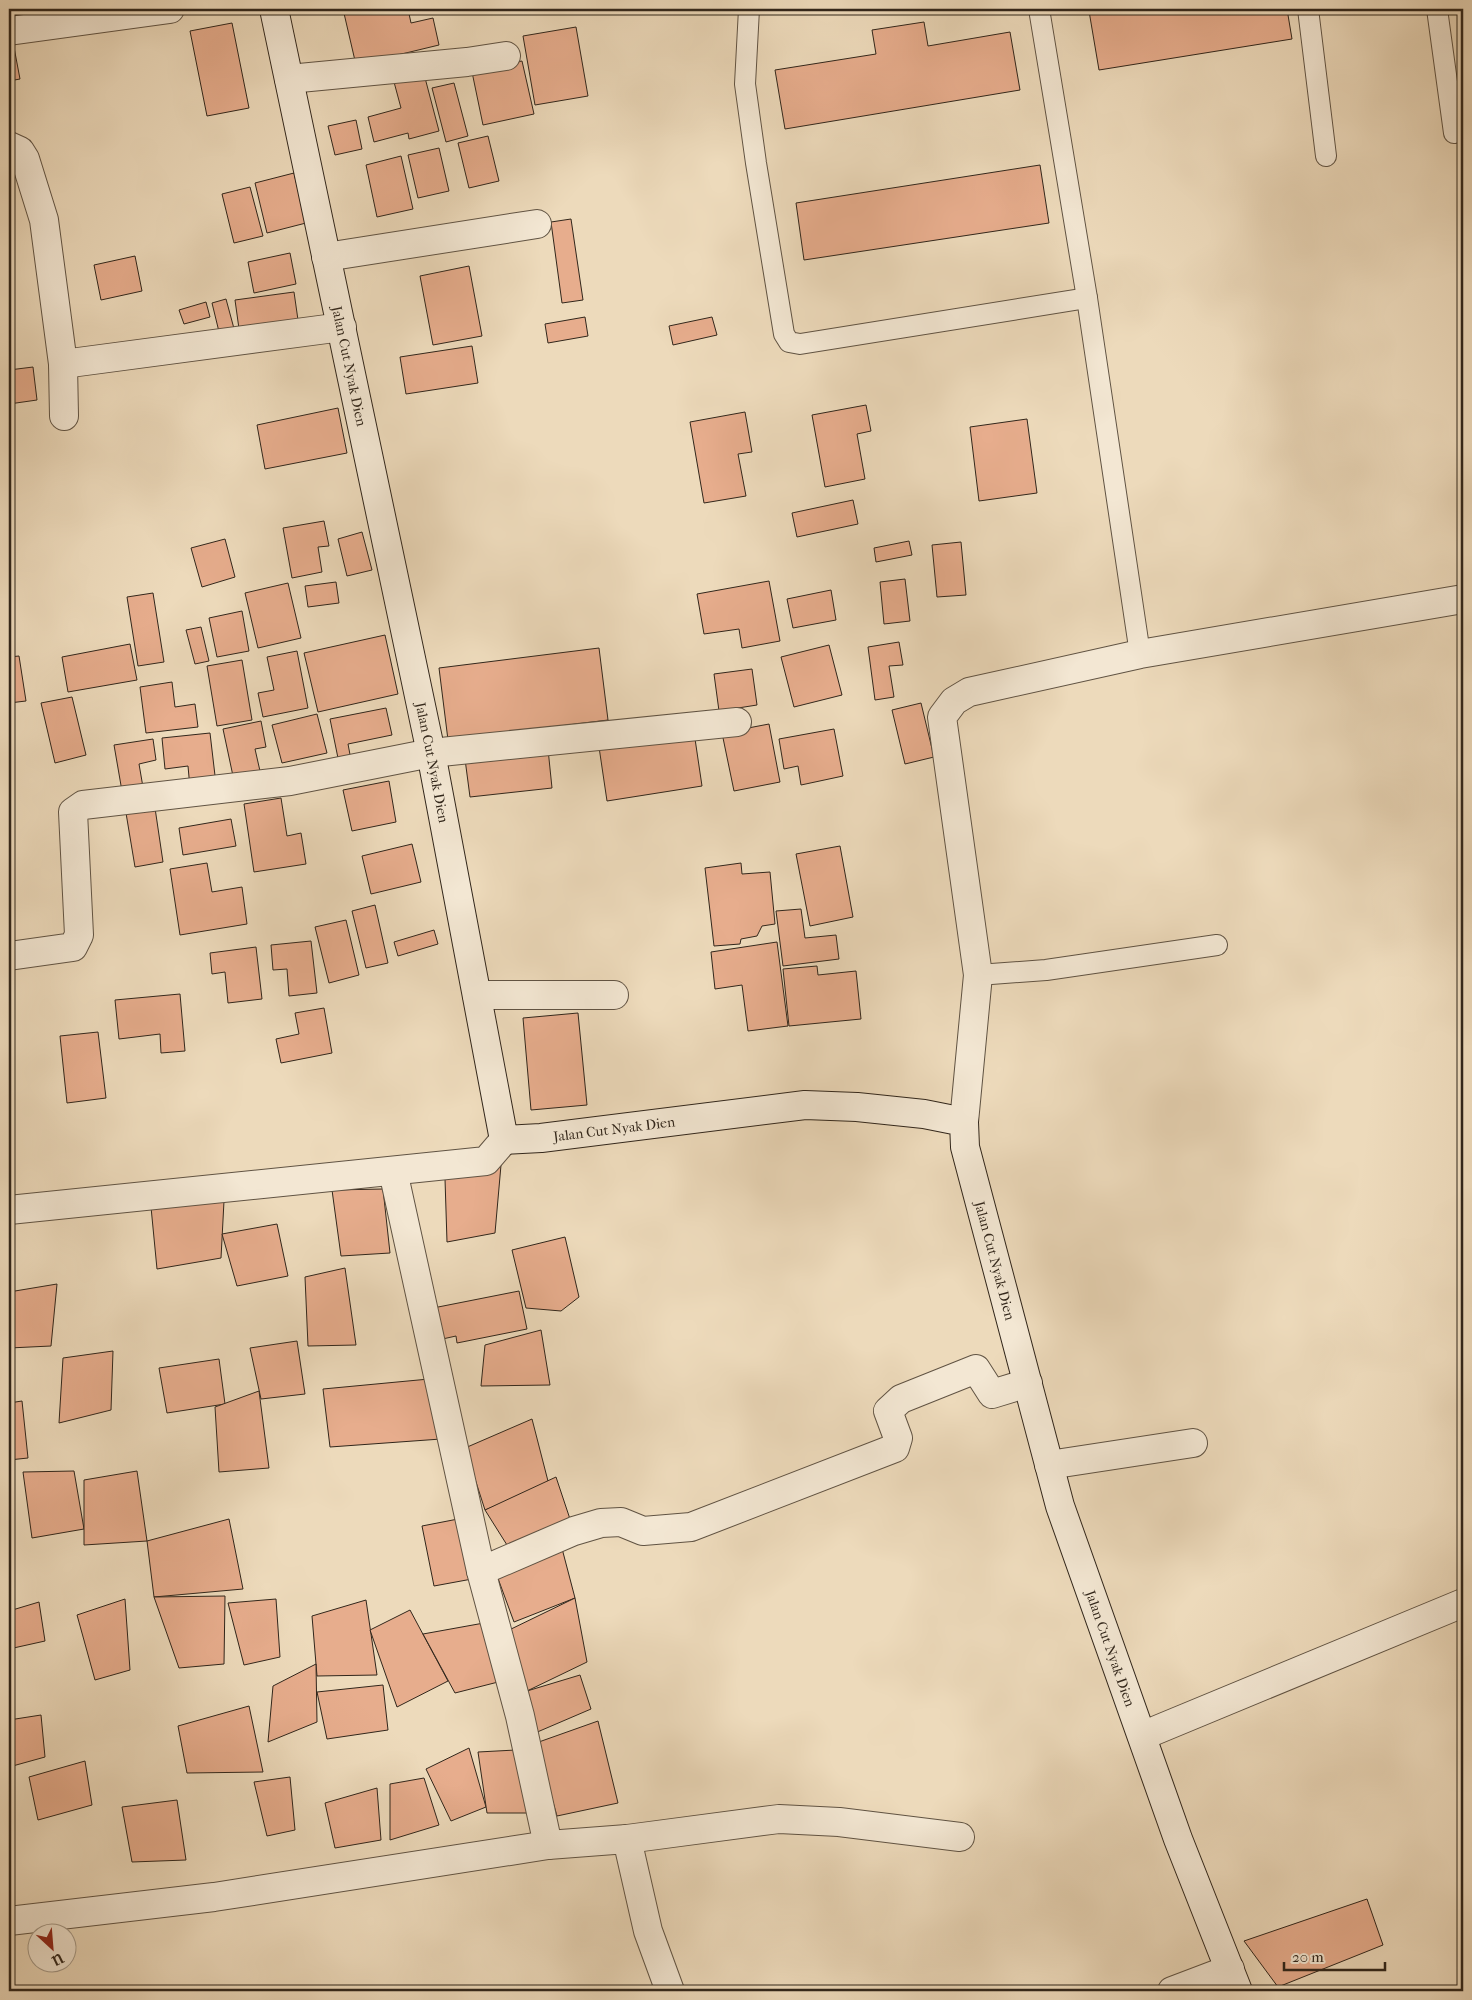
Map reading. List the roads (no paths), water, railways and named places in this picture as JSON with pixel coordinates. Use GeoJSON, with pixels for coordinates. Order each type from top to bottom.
{"type":"FeatureCollection","features":[{"type":"Feature","properties":{"kind":"street"},"geometry":{"type":"LineString","coordinates":[[9,31],[170,9]]}},
{"type":"Feature","properties":{"kind":"street","name":"Jalan Cut Nyak Dien"},"geometry":{"type":"LineString","coordinates":[[274,9],[432,754],[504,1140],[551,1137],[805,1105],[858,1107],[924,1114],[964,1122],[965,1147],[1060,1506],[1178,1839],[1234,1980]]}},
{"type":"Feature","properties":{"kind":"street"},"geometry":{"type":"LineString","coordinates":[[289,79],[467,62],[506,56]]}},
{"type":"Feature","properties":{"kind":"street"},"geometry":{"type":"LineString","coordinates":[[9,146],[20,151],[25,159],[44,220],[63,364],[64,416]]}},
{"type":"Feature","properties":{"kind":"street"},"geometry":{"type":"LineString","coordinates":[[326,257],[537,224]]}},
{"type":"Feature","properties":{"kind":"street"},"geometry":{"type":"LineString","coordinates":[[63,364],[342,327]]}},
{"type":"Feature","properties":{"kind":"street"},"geometry":{"type":"LineString","coordinates":[[964,1122],[978,975],[942,717],[954,701],[969,692],[1140,654],[1463,599]]}},
{"type":"Feature","properties":{"kind":"street"},"geometry":{"type":"LineString","coordinates":[[9,956],[73,947],[79,935],[73,812],[78,807],[92,803],[290,781],[432,754],[737,722]]}},
{"type":"Feature","properties":{"kind":"street"},"geometry":{"type":"LineString","coordinates":[[477,995],[614,995]]}},
{"type":"Feature","properties":{"kind":"street"},"geometry":{"type":"LineString","coordinates":[[9,1210],[486,1161],[504,1140]]}},
{"type":"Feature","properties":{"kind":"street"},"geometry":{"type":"LineString","coordinates":[[393,1171],[481,1570],[520,1716],[548,1845]]}},
{"type":"Feature","properties":{"kind":"street"},"geometry":{"type":"LineString","coordinates":[[481,1570],[566,1534],[601,1523],[621,1522],[643,1531],[691,1527],[895,1448],[898,1438],[888,1410],[901,1399],[976,1369],[992,1394],[1028,1383]]}},
{"type":"Feature","properties":{"kind":"street"},"geometry":{"type":"LineString","coordinates":[[1049,1465],[1193,1443]]}},
{"type":"Feature","properties":{"kind":"street"},"geometry":{"type":"LineString","coordinates":[[1142,1736],[1463,1603]]}},
{"type":"Feature","properties":{"kind":"street"},"geometry":{"type":"LineString","coordinates":[[9,1921],[214,1897],[548,1845],[627,1839],[779,1819],[865,1825],[960,1836]]}},
{"type":"Feature","properties":{"kind":"street"},"geometry":{"type":"LineString","coordinates":[[627,1839],[648,1931],[670,1991]]}},
{"type":"Feature","properties":{"kind":"street"},"geometry":{"type":"LineString","coordinates":[[1172,1991],[1234,1980]]}},
{"type":"Feature","properties":{"kind":"lane"},"geometry":{"type":"LineString","coordinates":[[749,9],[746,84],[784,334],[789,342],[800,344],[888,332],[1087,298]]}},
{"type":"Feature","properties":{"kind":"lane"},"geometry":{"type":"LineString","coordinates":[[1039,9],[1087,298],[1140,654]]}},
{"type":"Feature","properties":{"kind":"lane"},"geometry":{"type":"LineString","coordinates":[[1308,9],[1326,156]]}},
{"type":"Feature","properties":{"kind":"lane"},"geometry":{"type":"LineString","coordinates":[[1437,9],[1454,133]]}},
{"type":"Feature","properties":{"kind":"lane"},"geometry":{"type":"LineString","coordinates":[[978,975],[1046,970],[1217,945]]}}]}
